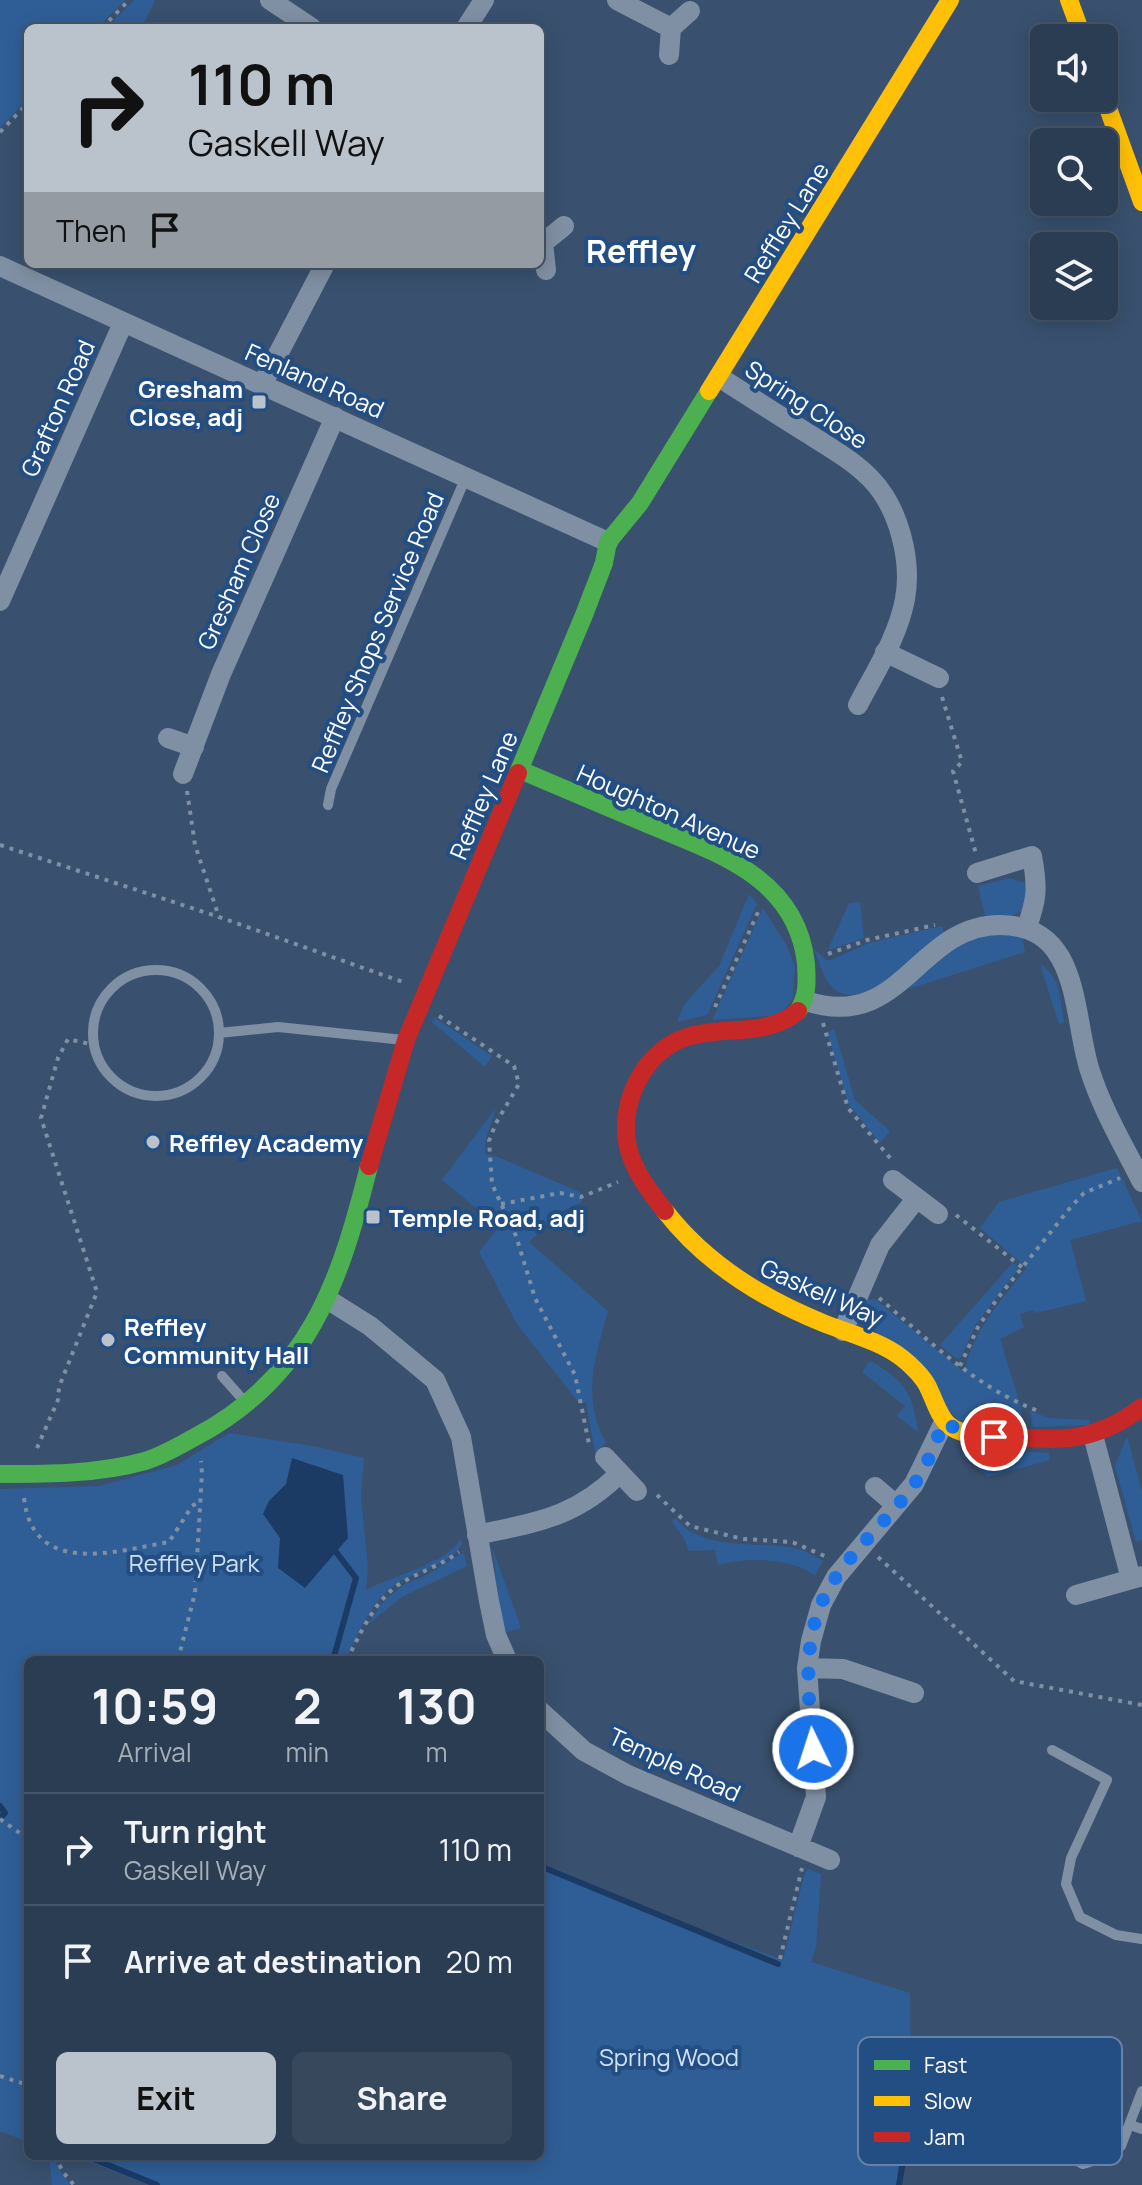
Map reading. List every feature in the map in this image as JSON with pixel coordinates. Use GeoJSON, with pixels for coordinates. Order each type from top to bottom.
{"type":"FeatureCollection","features":[{"type":"Feature","properties":{"kind":"street"},"geometry":{"type":"LineString","coordinates":[[270,0],[306,24]]}},
{"type":"Feature","properties":{"kind":"street"},"geometry":{"type":"LineString","coordinates":[[469,24],[484,0]]}},
{"type":"Feature","properties":{"kind":"street"},"geometry":{"type":"LineString","coordinates":[[617,0],[671,28]]}},
{"type":"Feature","properties":{"kind":"street","name":"Reffley Lane"},"geometry":{"type":"LineString","coordinates":[[0,1474],[86,1470],[146,1461],[197,1437],[246,1404],[277,1377],[304,1342],[327,1299],[345,1255],[390,1085],[406,1040],[584,615],[604,563],[608,542],[640,503],[950,0]]}},
{"type":"Feature","properties":{"kind":"street"},"geometry":{"type":"LineString","coordinates":[[1069,0],[1078,24]]}},
{"type":"Feature","properties":{"kind":"street"},"geometry":{"type":"LineString","coordinates":[[669,55],[671,28],[690,11]]}},
{"type":"Feature","properties":{"kind":"street"},"geometry":{"type":"LineString","coordinates":[[1109,112],[1142,202]]}},
{"type":"Feature","properties":{"kind":"street"},"geometry":{"type":"LineString","coordinates":[[544,241],[564,226]]}},
{"type":"Feature","properties":{"kind":"street"},"geometry":{"type":"LineString","coordinates":[[544,256],[546,270]]}},
{"type":"Feature","properties":{"kind":"street","name":"Fenland Road"},"geometry":{"type":"LineString","coordinates":[[0,266],[608,542]]}},
{"type":"Feature","properties":{"kind":"street"},"geometry":{"type":"LineString","coordinates":[[262,385],[323,268]]}},
{"type":"Feature","properties":{"kind":"street","name":"Grafton Road"},"geometry":{"type":"LineString","coordinates":[[0,601],[123,323]]}},
{"type":"Feature","properties":{"kind":"street","name":"Spring Close"},"geometry":{"type":"LineString","coordinates":[[719,377],[851,462],[872,480],[885,498],[901,538],[907,579],[902,612],[858,705]]}},
{"type":"Feature","properties":{"kind":"street","name":"Gresham Close"},"geometry":{"type":"LineString","coordinates":[[183,774],[227,660],[335,417]]}},
{"type":"Feature","properties":{"kind":"street"},"geometry":{"type":"LineString","coordinates":[[885,652],[939,678]]}},
{"type":"Feature","properties":{"kind":"street"},"geometry":{"type":"LineString","coordinates":[[168,738],[194,747]]}},
{"type":"Feature","properties":{"kind":"street","name":"Houghton Avenue"},"geometry":{"type":"LineString","coordinates":[[520,770],[729,859],[770,886],[790,914],[804,948],[812,1003]]}},
{"type":"Feature","properties":{"kind":"street"},"geometry":{"type":"LineString","coordinates":[[979,872],[1042,854],[1036,902],[1026,929]]}},
{"type":"Feature","properties":{"kind":"street"},"geometry":{"type":"LineString","coordinates":[[812,1003],[853,1008],[872,1001],[952,939],[983,926],[1004,925],[1026,929],[1053,945],[1064,963],[1073,986],[1090,1070],[1140,1178]]}},
{"type":"Feature","properties":{"kind":"street","name":"Gaskell Way"},"geometry":{"type":"LineString","coordinates":[[812,1003],[791,1020],[769,1028],[703,1033],[681,1038],[662,1049],[636,1083],[625,1128],[628,1150],[637,1174],[680,1232],[733,1279],[766,1299],[902,1358],[926,1383],[944,1422]]}},
{"type":"Feature","properties":{"kind":"street"},"geometry":{"type":"LineString","coordinates":[[893,1180],[938,1214]]}},
{"type":"Feature","properties":{"kind":"street"},"geometry":{"type":"LineString","coordinates":[[843,1331],[880,1245],[916,1199]]}},
{"type":"Feature","properties":{"kind":"street"},"geometry":{"type":"LineString","coordinates":[[327,1299],[370,1326],[435,1380],[461,1437],[496,1635],[505,1656]]}},
{"type":"Feature","properties":{"kind":"street"},"geometry":{"type":"LineString","coordinates":[[803,1849],[816,1797],[807,1668],[821,1605],[836,1577],[920,1474],[944,1422],[966,1434],[1061,1439],[1093,1435],[1121,1423],[1142,1407]]}},
{"type":"Feature","properties":{"kind":"street"},"geometry":{"type":"LineString","coordinates":[[1076,1595],[1137,1578],[1093,1435]]}},
{"type":"Feature","properties":{"kind":"street"},"geometry":{"type":"LineString","coordinates":[[605,1457],[637,1491]]}},
{"type":"Feature","properties":{"kind":"street"},"geometry":{"type":"LineString","coordinates":[[477,1535],[555,1518],[601,1492],[620,1473]]}},
{"type":"Feature","properties":{"kind":"street"},"geometry":{"type":"LineString","coordinates":[[875,1487],[896,1505]]}},
{"type":"Feature","properties":{"kind":"street"},"geometry":{"type":"LineString","coordinates":[[807,1668],[843,1669],[914,1693]]}},
{"type":"Feature","properties":{"kind":"street","name":"Temple Road"},"geometry":{"type":"LineString","coordinates":[[544,1715],[584,1751],[628,1775],[830,1860]]}},
{"type":"Feature","properties":{"kind":"lane","name":"Reffley Shops Service Road"},"geometry":{"type":"LineString","coordinates":[[328,805],[331,789],[466,477]]}},
{"type":"Feature","properties":{"kind":"lane"},"geometry":{"type":"LineString","coordinates":[[145,971],[169,971],[201,988],[214,1009],[219,1033],[213,1059],[197,1080],[174,1093],[161,1095],[135,1092],[113,1079],[94,1045],[94,1020],[104,997],[122,980],[145,971]]}},
{"type":"Feature","properties":{"kind":"lane"},"geometry":{"type":"LineString","coordinates":[[219,1033],[278,1027],[406,1040]]}},
{"type":"Feature","properties":{"kind":"lane"},"geometry":{"type":"LineString","coordinates":[[222,1376],[246,1404]]}},
{"type":"Feature","properties":{"kind":"lane"},"geometry":{"type":"LineString","coordinates":[[1052,1750],[1107,1780],[1068,1871],[1066,1884],[1080,1917],[1116,1935],[1142,1939]]}},
{"type":"Feature","properties":{"kind":"lane"},"geometry":{"type":"LineString","coordinates":[[1122,2144],[1142,2091]]}},
{"type":"Feature","properties":{"kind":"lane"},"geometry":{"type":"LineString","coordinates":[[1130,2125],[1142,2129]]}},
{"type":"Feature","properties":{"kind":"path"},"geometry":{"type":"LineString","coordinates":[[106,24],[129,0]]}},
{"type":"Feature","properties":{"kind":"path"},"geometry":{"type":"LineString","coordinates":[[0,132],[24,107]]}},
{"type":"Feature","properties":{"kind":"path"},"geometry":{"type":"LineString","coordinates":[[939,678],[943,680],[939,689],[962,762],[953,771],[979,872]]}},
{"type":"Feature","properties":{"kind":"path"},"geometry":{"type":"LineString","coordinates":[[183,774],[195,845],[219,917]]}},
{"type":"Feature","properties":{"kind":"path"},"geometry":{"type":"LineString","coordinates":[[0,845],[219,917],[413,986],[407,1003],[434,1012],[514,1066],[519,1084],[489,1141],[492,1184],[516,1236],[535,1298],[575,1375],[591,1457],[605,1457]]}},
{"type":"Feature","properties":{"kind":"path"},"geometry":{"type":"LineString","coordinates":[[703,1033],[770,886]]}},
{"type":"Feature","properties":{"kind":"path"},"geometry":{"type":"LineString","coordinates":[[804,948],[817,945],[827,955],[867,940],[943,923],[952,939]]}},
{"type":"Feature","properties":{"kind":"path"},"geometry":{"type":"LineString","coordinates":[[812,1003],[848,1108],[899,1169],[893,1180]]}},
{"type":"Feature","properties":{"kind":"path"},"geometry":{"type":"LineString","coordinates":[[94,1045],[68,1039],[58,1058],[41,1118],[97,1292],[59,1387],[58,1400],[25,1474],[24,1502],[33,1528],[48,1545],[67,1553],[85,1555],[169,1542],[192,1506],[200,1501]]}},
{"type":"Feature","properties":{"kind":"path"},"geometry":{"type":"LineString","coordinates":[[501,1204],[560,1193],[581,1197],[637,1174]]}},
{"type":"Feature","properties":{"kind":"path"},"geometry":{"type":"LineString","coordinates":[[960,1366],[978,1327],[1084,1193],[1111,1181],[1140,1178]]}},
{"type":"Feature","properties":{"kind":"path"},"geometry":{"type":"LineString","coordinates":[[938,1214],[947,1208],[1023,1268]]}},
{"type":"Feature","properties":{"kind":"path"},"geometry":{"type":"LineString","coordinates":[[862,1284],[978,1381],[1004,1397],[1048,1414]]}},
{"type":"Feature","properties":{"kind":"path"},"geometry":{"type":"LineString","coordinates":[[179,1656],[195,1593],[202,1473],[197,1437]]}},
{"type":"Feature","properties":{"kind":"path"},"geometry":{"type":"LineString","coordinates":[[637,1491],[650,1488],[690,1526],[704,1531],[743,1539],[792,1542],[830,1558],[837,1550]]}},
{"type":"Feature","properties":{"kind":"path"},"geometry":{"type":"LineString","coordinates":[[349,1656],[364,1626],[400,1583],[444,1563],[477,1535]]}},
{"type":"Feature","properties":{"kind":"path"},"geometry":{"type":"LineString","coordinates":[[863,1544],[1014,1681],[1142,1705]]}},
{"type":"Feature","properties":{"kind":"path"},"geometry":{"type":"LineString","coordinates":[[0,1819],[24,1836]]}},
{"type":"Feature","properties":{"kind":"path"},"geometry":{"type":"LineString","coordinates":[[780,1959],[802,1866],[803,1849]]}},
{"type":"Feature","properties":{"kind":"path"},"geometry":{"type":"LineString","coordinates":[[0,2076],[24,2084]]}},
{"type":"Feature","properties":{"kind":"path"},"geometry":{"type":"LineString","coordinates":[[57,2160],[74,2185]]}},
{"type":"Feature","properties":{"kind":"green space"},"geometry":{"type":"Polygon","coordinates":[[[0,0],[125,0],[101,24],[24,24],[24,103],[0,128],[0,0]]]}},
{"type":"Feature","properties":{"kind":"green space"},"geometry":{"type":"Polygon","coordinates":[[[134,0],[155,0],[144,24],[110,24],[134,0]]]}},
{"type":"Feature","properties":{"kind":"green space"},"geometry":{"type":"Polygon","coordinates":[[[1009,878],[1025,883],[1029,888],[1026,909],[1011,916],[985,917],[978,886],[1009,878]]]}},
{"type":"Feature","properties":{"kind":"green space"},"geometry":{"type":"Polygon","coordinates":[[[749,894],[757,904],[707,1015],[677,1022],[684,1005],[719,966],[749,894]]]}},
{"type":"Feature","properties":{"kind":"green space"},"geometry":{"type":"Polygon","coordinates":[[[860,902],[864,938],[828,950],[849,903],[860,902]]]}},
{"type":"Feature","properties":{"kind":"green space"},"geometry":{"type":"Polygon","coordinates":[[[763,908],[787,946],[795,966],[793,999],[780,1015],[712,1020],[763,908]]]}},
{"type":"Feature","properties":{"kind":"green space"},"geometry":{"type":"Polygon","coordinates":[[[942,926],[944,932],[907,965],[876,987],[861,993],[846,995],[834,989],[814,949],[826,960],[831,960],[869,943],[942,926]]]}},
{"type":"Feature","properties":{"kind":"green space"},"geometry":{"type":"Polygon","coordinates":[[[986,933],[1022,936],[1025,952],[911,988],[908,982],[949,949],[986,933]]]}},
{"type":"Feature","properties":{"kind":"green space"},"geometry":{"type":"Polygon","coordinates":[[[1040,964],[1056,982],[1064,1022],[1059,1024],[1040,964]]]}},
{"type":"Feature","properties":{"kind":"green space"},"geometry":{"type":"Polygon","coordinates":[[[434,1017],[492,1056],[485,1067],[432,1022],[434,1017]]]}},
{"type":"Feature","properties":{"kind":"green space"},"geometry":{"type":"Polygon","coordinates":[[[834,1029],[855,1100],[890,1131],[880,1143],[848,1103],[827,1032],[834,1029]]]}},
{"type":"Feature","properties":{"kind":"green space"},"geometry":{"type":"Polygon","coordinates":[[[496,1108],[486,1138],[485,1154],[582,1193],[582,1202],[560,1212],[529,1242],[608,1311],[595,1361],[592,1393],[598,1426],[606,1443],[595,1452],[586,1402],[579,1403],[517,1324],[479,1252],[499,1227],[442,1180],[496,1108]]]}},
{"type":"Feature","properties":{"kind":"green space"},"geometry":{"type":"Polygon","coordinates":[[[1117,1168],[1142,1221],[1070,1240],[1086,1301],[1020,1314],[1024,1327],[1000,1339],[1021,1407],[1024,1428],[961,1423],[872,1328],[865,1315],[864,1300],[875,1299],[964,1372],[981,1330],[1027,1268],[980,1228],[999,1202],[1117,1168]]]}},
{"type":"Feature","properties":{"kind":"green space"},"geometry":{"type":"Polygon","coordinates":[[[1013,1262],[1018,1267],[1017,1271],[976,1324],[961,1357],[957,1359],[940,1345],[1013,1262]]]}},
{"type":"Feature","properties":{"kind":"green space"},"geometry":{"type":"Polygon","coordinates":[[[870,1361],[892,1375],[905,1389],[918,1432],[897,1416],[905,1406],[862,1372],[870,1361]]]}},
{"type":"Feature","properties":{"kind":"green space"},"geometry":{"type":"Polygon","coordinates":[[[1030,1411],[1049,1418],[1090,1420],[1089,1425],[1033,1427],[1030,1411]]]}},
{"type":"Feature","properties":{"kind":"green space","name":"Reffley Park"},"geometry":{"type":"Polygon","coordinates":[[[229,1433],[318,1447],[364,1458],[361,1497],[368,1568],[366,1590],[443,1556],[461,1539],[462,1544],[449,1558],[401,1581],[385,1593],[365,1620],[348,1656],[24,1656],[24,2140],[0,2131],[0,1489],[99,1486],[177,1465],[229,1433]]]}},
{"type":"Feature","properties":{"kind":"green space"},"geometry":{"type":"Polygon","coordinates":[[[1127,1436],[1142,1492],[1142,1540],[1136,1542],[1115,1466],[1127,1436]]]}},
{"type":"Feature","properties":{"kind":"green space"},"geometry":{"type":"Polygon","coordinates":[[[971,1448],[1049,1453],[1050,1460],[988,1477],[962,1454],[971,1448]]]}},
{"type":"Feature","properties":{"kind":"green space"},"geometry":{"type":"Polygon","coordinates":[[[675,1518],[687,1529],[715,1541],[795,1548],[823,1561],[815,1575],[792,1565],[768,1560],[718,1565],[715,1550],[689,1551],[672,1522],[675,1518]]]}},
{"type":"Feature","properties":{"kind":"green space"},"geometry":{"type":"Polygon","coordinates":[[[492,1547],[521,1628],[506,1632],[500,1612],[492,1547]]]}},
{"type":"Feature","properties":{"kind":"green space"},"geometry":{"type":"Polygon","coordinates":[[[462,1553],[467,1566],[402,1597],[367,1625],[385,1600],[403,1585],[425,1576],[462,1553]]]}},
{"type":"Feature","properties":{"kind":"green space","name":"Spring Wood"},"geometry":{"type":"Polygon","coordinates":[[[544,1864],[691,1926],[783,1960],[808,1869],[821,1874],[816,1947],[811,1962],[910,1993],[910,2037],[858,2037],[858,2165],[904,2165],[902,2185],[148,2185],[84,2160],[544,2160],[544,1864]]]}},
{"type":"Feature","properties":{"kind":"green space"},"geometry":{"type":"Polygon","coordinates":[[[49,2160],[54,2160],[70,2185],[52,2185],[49,2160]]]}},
{"type":"Feature","properties":{"kind":"shaded area"},"geometry":{"type":"Polygon","coordinates":[[[292,1458],[343,1475],[348,1538],[305,1588],[278,1568],[280,1538],[263,1514],[269,1501],[286,1484],[292,1458]]]}},
{"type":"Feature","properties":{"kind":"waterway"},"geometry":{"type":"LineString","coordinates":[[334,1656],[356,1578],[336,1552]]}},
{"type":"Feature","properties":{"kind":"waterway"},"geometry":{"type":"LineString","coordinates":[[0,1806],[5,1813],[0,1818]]}},
{"type":"Feature","properties":{"kind":"waterway"},"geometry":{"type":"LineString","coordinates":[[544,1868],[778,1964]]}},
{"type":"Feature","properties":{"kind":"waterway"},"geometry":{"type":"LineString","coordinates":[[96,2160],[157,2185]]}},
{"type":"Feature","properties":{"kind":"waterway"},"geometry":{"type":"LineString","coordinates":[[899,2185],[902,2165]]}},
{"type":"Feature","properties":{"kind":"traffic: fast"},"geometry":{"type":"LineString","coordinates":[[518,773],[584,615],[604,563],[608,542],[640,503],[709,391]]}},
{"type":"Feature","properties":{"kind":"traffic: fast"},"geometry":{"type":"LineString","coordinates":[[520,770],[724,857],[769,888],[787,909],[799,934],[807,982],[804,1000],[798,1011]]}},
{"type":"Feature","properties":{"kind":"traffic: fast"},"geometry":{"type":"LineString","coordinates":[[0,1474],[92,1471],[145,1461],[177,1447],[234,1413],[266,1386],[293,1355],[314,1322],[346,1249],[369,1166]]}},
{"type":"Feature","properties":{"kind":"traffic: slow"},"geometry":{"type":"LineString","coordinates":[[709,391],[950,0]]}},
{"type":"Feature","properties":{"kind":"traffic: slow"},"geometry":{"type":"LineString","coordinates":[[1069,0],[1078,24]]}},
{"type":"Feature","properties":{"kind":"traffic: slow"},"geometry":{"type":"LineString","coordinates":[[1109,112],[1142,202]]}},
{"type":"Feature","properties":{"kind":"traffic: slow"},"geometry":{"type":"LineString","coordinates":[[665,1211],[698,1247],[736,1278],[800,1313],[874,1342],[902,1358],[925,1382],[939,1413],[949,1426],[980,1435]]}},
{"type":"Feature","properties":{"kind":"traffic: jam"},"geometry":{"type":"LineString","coordinates":[[369,1166],[406,1040],[518,773]]}},
{"type":"Feature","properties":{"kind":"traffic: jam"},"geometry":{"type":"LineString","coordinates":[[665,1211],[634,1165],[628,1147],[627,1114],[631,1097],[647,1066],[658,1054],[687,1037],[773,1025],[798,1011]]}},
{"type":"Feature","properties":{"kind":"traffic: jam"},"geometry":{"type":"LineString","coordinates":[[980,1435],[1045,1439],[1083,1436],[1122,1421],[1142,1407]]}},
{"type":"Feature","properties":{"kind":"place","name":"Gresham Close, adj"},"geometry":{"type":"Point","coordinates":[259,402]}},
{"type":"Feature","properties":{"kind":"place","name":"Reffley Academy"},"geometry":{"type":"Point","coordinates":[153,1142]}},
{"type":"Feature","properties":{"kind":"place","name":"Temple Road, adj"},"geometry":{"type":"Point","coordinates":[373,1217]}},
{"type":"Feature","properties":{"kind":"place","name":"Reffley Community Hall"},"geometry":{"type":"Point","coordinates":[108,1340]}},
{"type":"Feature","properties":{"kind":"district","name":"Reffley"},"geometry":{"type":"Point","coordinates":[641,251]}},
{"type":"Feature","properties":{"kind":"route"},"geometry":{"type":"LineString","coordinates":[[813,1749],[807,1668],[821,1605],[836,1577],[914,1484],[944,1422],[966,1434],[994,1437]]}}]}
